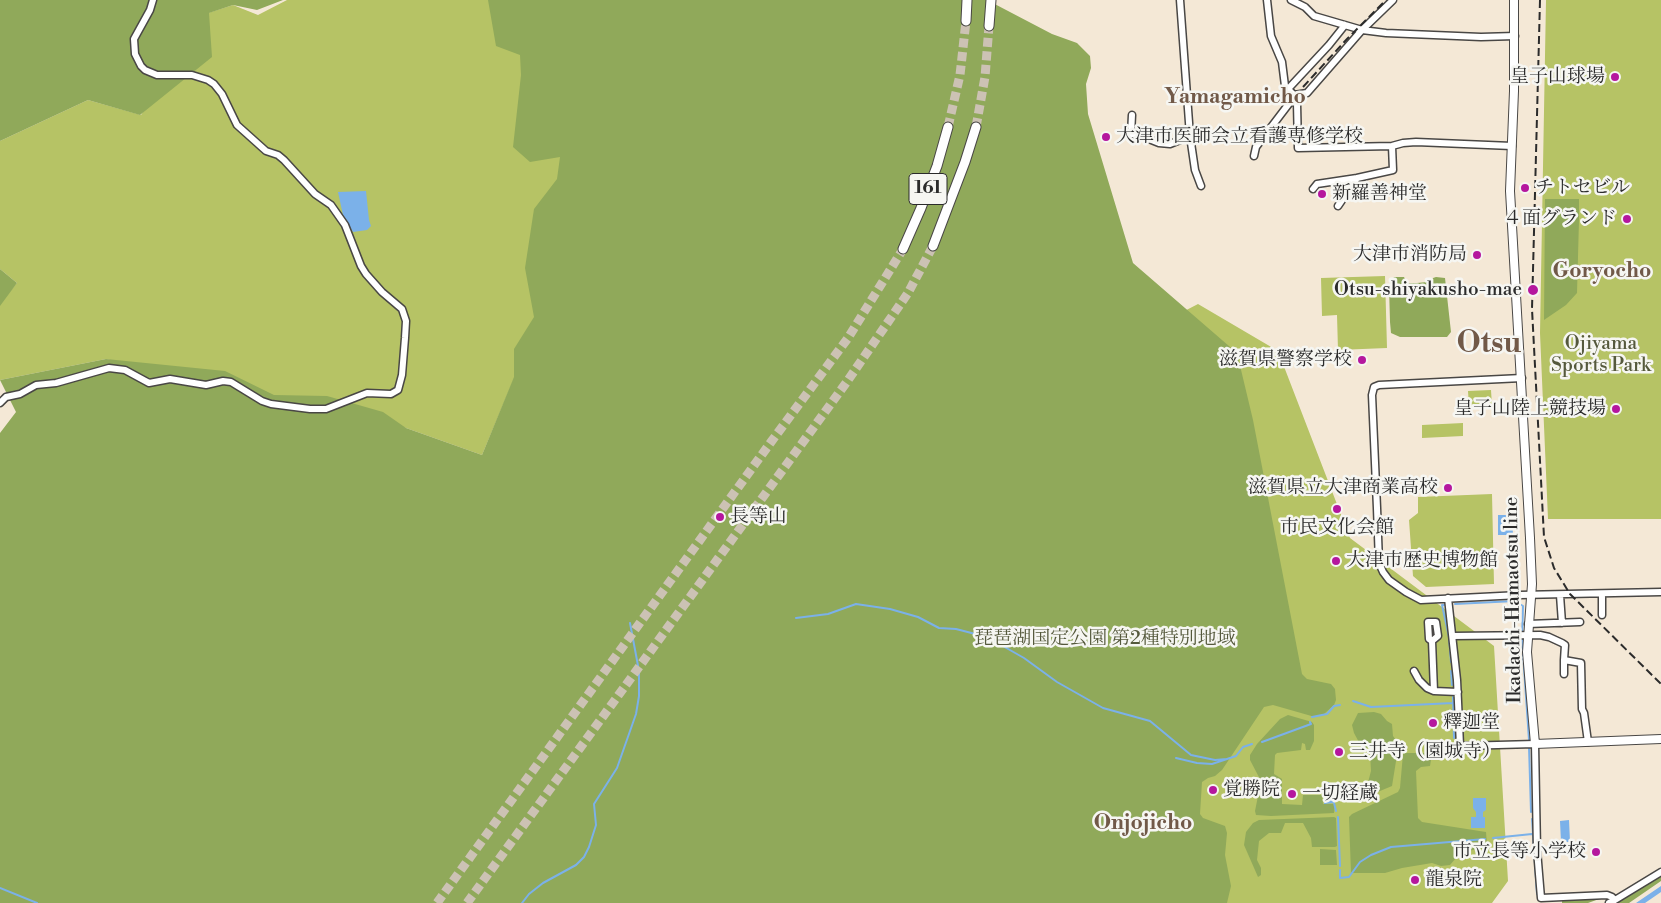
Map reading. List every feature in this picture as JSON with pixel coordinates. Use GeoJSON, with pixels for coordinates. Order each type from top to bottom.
{"type":"FeatureCollection","features":[{"type":"Feature","properties":{"kind":"highway"},"geometry":{"type":"LineString","coordinates":[[966,21],[967,0]]}},
{"type":"Feature","properties":{"kind":"highway"},"geometry":{"type":"LineString","coordinates":[[989,26],[991,0]]}},
{"type":"Feature","properties":{"kind":"highway","name":"161"},"geometry":{"type":"LineString","coordinates":[[903,249],[937,166],[948,127]]}},
{"type":"Feature","properties":{"kind":"highway","name":"161"},"geometry":{"type":"LineString","coordinates":[[933,246],[965,162],[976,127]]}},
{"type":"Feature","properties":{"kind":"main road","name":"Ikadachi-Hamaotsu line"},"geometry":{"type":"LineString","coordinates":[[1514,0],[1515,36],[1510,191],[1530,538],[1531,595],[1528,624],[1524,635],[1535,744]]}},
{"type":"Feature","properties":{"kind":"main road"},"geometry":{"type":"LineString","coordinates":[[1535,744],[1661,739]]}},
{"type":"Feature","properties":{"kind":"street"},"geometry":{"type":"LineString","coordinates":[[0,403],[6,397],[20,394],[36,385],[56,383],[108,368],[125,370],[149,383],[170,379],[206,385],[218,382],[231,382],[262,401],[310,409],[326,409],[367,393],[391,394],[398,390],[404,352],[404,313],[400,306],[382,292],[366,274],[345,225],[332,205],[315,194],[284,160],[266,151],[237,125],[222,94],[214,84],[192,75],[157,75],[141,66],[135,54],[134,39],[150,10],[153,0]]}},
{"type":"Feature","properties":{"kind":"street"},"geometry":{"type":"LineString","coordinates":[[1180,0],[1190,136],[1195,170],[1200,186]]}},
{"type":"Feature","properties":{"kind":"street"},"geometry":{"type":"LineString","coordinates":[[1267,0],[1271,36],[1282,62],[1285,83],[1297,103],[1298,148],[1392,146],[1416,142],[1512,146]]}},
{"type":"Feature","properties":{"kind":"street"},"geometry":{"type":"LineString","coordinates":[[1291,0],[1305,7],[1314,16],[1362,30],[1389,34],[1481,37],[1515,36]]}},
{"type":"Feature","properties":{"kind":"street"},"geometry":{"type":"LineString","coordinates":[[1294,96],[1307,93],[1362,30],[1393,0]]}},
{"type":"Feature","properties":{"kind":"street"},"geometry":{"type":"LineString","coordinates":[[1288,89],[1345,25]]}},
{"type":"Feature","properties":{"kind":"street"},"geometry":{"type":"LineString","coordinates":[[1254,156],[1256,147],[1294,96]]}},
{"type":"Feature","properties":{"kind":"street"},"geometry":{"type":"LineString","coordinates":[[1132,115],[1131,134],[1159,143],[1170,144],[1190,136]]}},
{"type":"Feature","properties":{"kind":"street"},"geometry":{"type":"LineString","coordinates":[[1313,188],[1318,184],[1393,170],[1392,146]]}},
{"type":"Feature","properties":{"kind":"street"},"geometry":{"type":"LineString","coordinates":[[1338,206],[1357,178]]}},
{"type":"Feature","properties":{"kind":"street"},"geometry":{"type":"LineString","coordinates":[[1522,378],[1374,386],[1372,390],[1379,563],[1382,572],[1389,580],[1421,600],[1661,592]]}},
{"type":"Feature","properties":{"kind":"street"},"geometry":{"type":"LineString","coordinates":[[1602,594],[1602,615]]}},
{"type":"Feature","properties":{"kind":"street"},"geometry":{"type":"LineString","coordinates":[[1560,595],[1562,623]]}},
{"type":"Feature","properties":{"kind":"street"},"geometry":{"type":"LineString","coordinates":[[1448,598],[1458,692],[1460,746],[1535,744],[1537,850],[1541,898],[1607,895],[1612,897],[1612,901],[1661,872]]}},
{"type":"Feature","properties":{"kind":"street"},"geometry":{"type":"LineString","coordinates":[[1528,624],[1580,622]]}},
{"type":"Feature","properties":{"kind":"street"},"geometry":{"type":"LineString","coordinates":[[1453,636],[1545,636],[1565,645],[1564,674]]}},
{"type":"Feature","properties":{"kind":"street"},"geometry":{"type":"LineString","coordinates":[[1432,641],[1434,692]]}},
{"type":"Feature","properties":{"kind":"street"},"geometry":{"type":"LineString","coordinates":[[1564,660],[1581,663],[1582,709],[1588,742]]}},
{"type":"Feature","properties":{"kind":"street"},"geometry":{"type":"LineString","coordinates":[[1414,671],[1419,680],[1434,692],[1458,692]]}},
{"type":"Feature","properties":{"kind":"green space"},"geometry":{"type":"Polygon","coordinates":[[[0,0],[283,0],[257,10],[233,5],[209,13],[212,57],[140,115],[88,100],[0,141],[0,0]]]}},
{"type":"Feature","properties":{"kind":"green space"},"geometry":{"type":"Polygon","coordinates":[[[287,0],[502,0],[564,160],[539,319],[482,455],[406,428],[106,359],[0,380],[0,303],[17,283],[0,269],[0,141],[88,100],[141,115],[208,13],[233,5],[258,15],[287,0]]]}},
{"type":"Feature","properties":{"kind":"green space"},"geometry":{"type":"Polygon","coordinates":[[[488,0],[987,0],[1052,34],[1077,43],[1090,56],[1091,68],[1086,84],[1088,114],[1133,263],[1237,353],[1253,420],[1302,674],[1307,679],[1331,684],[1335,689],[1336,700],[1334,705],[1324,714],[1315,717],[1273,705],[1264,707],[1222,770],[1215,776],[1202,782],[1200,814],[1203,818],[1225,826],[1227,833],[1225,855],[1231,886],[1227,903],[0,903],[0,433],[16,412],[0,380],[106,359],[225,371],[274,395],[327,396],[383,412],[406,428],[482,455],[514,377],[514,349],[534,317],[525,268],[534,209],[557,179],[560,157],[530,162],[513,147],[521,75],[520,55],[496,46],[488,0]]]}},
{"type":"Feature","properties":{"kind":"green space","name":"Ojiyama Sports Park"},"geometry":{"type":"Polygon","coordinates":[[[1546,0],[1661,0],[1661,519],[1548,519],[1540,333],[1546,0]]]}},
{"type":"Feature","properties":{"kind":"green space"},"geometry":{"type":"Polygon","coordinates":[[[1545,199],[1579,199],[1579,220],[1577,293],[1566,305],[1544,320],[1545,199]]]}},
{"type":"Feature","properties":{"kind":"green space"},"geometry":{"type":"Polygon","coordinates":[[[0,269],[17,283],[0,306],[0,269]]]}},
{"type":"Feature","properties":{"kind":"green space"},"geometry":{"type":"Polygon","coordinates":[[[1385,276],[1387,348],[1338,350],[1337,315],[1322,316],[1321,278],[1385,276]]]}},
{"type":"Feature","properties":{"kind":"green space"},"geometry":{"type":"Polygon","coordinates":[[[1394,277],[1404,277],[1407,283],[1427,282],[1436,277],[1445,278],[1451,332],[1447,337],[1400,337],[1391,333],[1389,286],[1394,277]]]}},
{"type":"Feature","properties":{"kind":"green space","name":"琵琶湖国定公園 第2種特別地域"},"geometry":{"type":"Polygon","coordinates":[[[1198,304],[1278,351],[1350,538],[1494,646],[1508,881],[1492,903],[661,903],[1092,359],[1198,304]]]}},
{"type":"Feature","properties":{"kind":"green space"},"geometry":{"type":"Polygon","coordinates":[[[1491,390],[1492,406],[1469,407],[1468,391],[1491,390]]]}},
{"type":"Feature","properties":{"kind":"green space"},"geometry":{"type":"Polygon","coordinates":[[[1463,423],[1463,436],[1422,438],[1422,425],[1463,423]]]}},
{"type":"Feature","properties":{"kind":"green space"},"geometry":{"type":"Polygon","coordinates":[[[1492,494],[1494,584],[1426,587],[1413,576],[1409,520],[1418,513],[1418,497],[1492,494]]]}},
{"type":"Feature","properties":{"kind":"green space"},"geometry":{"type":"Polygon","coordinates":[[[1374,712],[1381,714],[1392,724],[1393,736],[1399,747],[1363,748],[1361,746],[1352,725],[1358,713],[1374,712]]]}},
{"type":"Feature","properties":{"kind":"green space"},"geometry":{"type":"Polygon","coordinates":[[[1288,715],[1312,722],[1314,725],[1314,741],[1310,750],[1306,750],[1305,744],[1302,743],[1301,750],[1277,753],[1275,755],[1274,774],[1282,779],[1282,804],[1302,805],[1303,795],[1322,795],[1323,804],[1335,804],[1334,813],[1256,815],[1255,811],[1261,781],[1250,760],[1250,755],[1257,744],[1280,719],[1288,715]]]}},
{"type":"Feature","properties":{"kind":"green space"},"geometry":{"type":"Polygon","coordinates":[[[1370,753],[1396,753],[1397,755],[1392,786],[1368,796],[1365,794],[1371,771],[1370,753]]]}},
{"type":"Feature","properties":{"kind":"green space"},"geometry":{"type":"Polygon","coordinates":[[[1428,753],[1431,760],[1430,766],[1421,767],[1416,771],[1418,818],[1422,822],[1486,832],[1487,845],[1485,848],[1461,852],[1450,865],[1441,866],[1432,863],[1385,873],[1351,873],[1349,817],[1398,792],[1403,754],[1428,753]]]}},
{"type":"Feature","properties":{"kind":"green space"},"geometry":{"type":"Polygon","coordinates":[[[1336,818],[1337,846],[1335,847],[1312,847],[1311,838],[1303,823],[1285,823],[1281,833],[1269,833],[1259,841],[1257,860],[1261,868],[1261,875],[1258,877],[1244,845],[1246,832],[1253,823],[1259,820],[1336,818]]]}},
{"type":"Feature","properties":{"kind":"green space"},"geometry":{"type":"Polygon","coordinates":[[[1320,849],[1336,850],[1337,865],[1320,865],[1320,849]]]}},
{"type":"Feature","properties":{"kind":"green space"},"geometry":{"type":"Polygon","coordinates":[[[1661,875],[1661,881],[1629,903],[1613,903],[1661,875]]]}},
{"type":"Feature","properties":{"kind":"green space"},"geometry":{"type":"Polygon","coordinates":[[[1599,898],[1588,903],[1562,903],[1562,901],[1599,898]]]}},
{"type":"Feature","properties":{"kind":"water"},"geometry":{"type":"Polygon","coordinates":[[[366,191],[371,226],[367,230],[353,232],[343,215],[338,192],[366,191]]]}},
{"type":"Feature","properties":{"kind":"water"},"geometry":{"type":"Polygon","coordinates":[[[1498,515],[1512,515],[1513,535],[1498,535],[1498,515]]]}},
{"type":"Feature","properties":{"kind":"water"},"geometry":{"type":"Polygon","coordinates":[[[1323,782],[1329,782],[1330,798],[1334,798],[1334,803],[1324,804],[1323,782]]]}},
{"type":"Feature","properties":{"kind":"water"},"geometry":{"type":"Polygon","coordinates":[[[1473,798],[1486,798],[1486,810],[1483,812],[1485,828],[1471,828],[1471,817],[1476,817],[1476,812],[1473,808],[1473,798]]]}},
{"type":"Feature","properties":{"kind":"water"},"geometry":{"type":"Polygon","coordinates":[[[1569,820],[1570,842],[1561,842],[1560,821],[1569,820]]]}},
{"type":"Feature","properties":{"kind":"water"},"geometry":{"type":"Polygon","coordinates":[[[1661,886],[1661,892],[1645,903],[1636,903],[1661,886]]]}},
{"type":"Feature","properties":{"kind":"waterway"},"geometry":{"type":"LineString","coordinates":[[1455,604],[1515,601],[1523,606],[1522,639],[1529,740]]}},
{"type":"Feature","properties":{"kind":"waterway"},"geometry":{"type":"LineString","coordinates":[[796,618],[828,614],[856,604],[890,609],[918,617],[939,628],[956,629],[987,637],[1024,658],[1057,682],[1103,708],[1150,721],[1191,755],[1215,760],[1227,759]]}},
{"type":"Feature","properties":{"kind":"waterway"},"geometry":{"type":"LineString","coordinates":[[1444,605],[1442,605],[1449,637],[1451,662]]}},
{"type":"Feature","properties":{"kind":"waterway"},"geometry":{"type":"LineString","coordinates":[[522,903],[529,894],[543,883],[576,865],[584,857],[589,847],[596,825],[594,804],[617,768],[636,714],[639,696],[639,671],[630,623]]}},
{"type":"Feature","properties":{"kind":"waterway"},"geometry":{"type":"LineString","coordinates":[[1451,671],[1452,685]]}},
{"type":"Feature","properties":{"kind":"waterway"},"geometry":{"type":"LineString","coordinates":[[1453,697],[1454,738]]}},
{"type":"Feature","properties":{"kind":"waterway"},"geometry":{"type":"LineString","coordinates":[[1353,701],[1371,707],[1453,703]]}},
{"type":"Feature","properties":{"kind":"waterway"},"geometry":{"type":"LineString","coordinates":[[1312,717],[1327,714],[1334,706],[1340,705]]}},
{"type":"Feature","properties":{"kind":"waterway"},"geometry":{"type":"LineString","coordinates":[[1262,742],[1311,724],[1310,722]]}},
{"type":"Feature","properties":{"kind":"waterway"},"geometry":{"type":"LineString","coordinates":[[1176,758],[1212,764],[1236,756],[1243,747],[1252,744]]}},
{"type":"Feature","properties":{"kind":"waterway"},"geometry":{"type":"LineString","coordinates":[[1529,747],[1531,812]]}},
{"type":"Feature","properties":{"kind":"waterway"},"geometry":{"type":"LineString","coordinates":[[1334,803],[1336,811]]}},
{"type":"Feature","properties":{"kind":"waterway"},"geometry":{"type":"LineString","coordinates":[[1338,817],[1340,866]]}},
{"type":"Feature","properties":{"kind":"waterway"},"geometry":{"type":"LineString","coordinates":[[1532,819],[1537,894]]}},
{"type":"Feature","properties":{"kind":"waterway"},"geometry":{"type":"LineString","coordinates":[[1493,838],[1532,834]]}},
{"type":"Feature","properties":{"kind":"waterway"},"geometry":{"type":"LineString","coordinates":[[1340,870],[1340,878],[1349,877],[1360,862],[1371,855],[1391,847],[1485,839]]}},
{"type":"Feature","properties":{"kind":"waterway"},"geometry":{"type":"LineString","coordinates":[[0,888],[37,903]]}},
{"type":"Feature","properties":{"kind":"tunnel"},"geometry":{"type":"LineString","coordinates":[[948,127],[960,75],[966,21]]}},
{"type":"Feature","properties":{"kind":"tunnel"},"geometry":{"type":"LineString","coordinates":[[976,127],[985,77],[989,26]]}},
{"type":"Feature","properties":{"kind":"tunnel"},"geometry":{"type":"LineString","coordinates":[[467,903],[846,383],[908,293],[933,246]]}},
{"type":"Feature","properties":{"kind":"tunnel"},"geometry":{"type":"LineString","coordinates":[[437,903],[848,338],[903,249]]}},
{"type":"Feature","properties":{"kind":"railway"},"geometry":{"type":"LineString","coordinates":[[1303,87],[1386,0]]}},
{"type":"Feature","properties":{"kind":"railway"},"geometry":{"type":"LineString","coordinates":[[1540,0],[1532,309],[1544,537],[1554,568],[1570,594],[1661,684]]}},
{"type":"Feature","properties":{"kind":"place","name":"皇子山球場"},"geometry":{"type":"Point","coordinates":[1615,77]}},
{"type":"Feature","properties":{"kind":"place","name":"大津市医師会立看護専修学校"},"geometry":{"type":"Point","coordinates":[1106,137]}},
{"type":"Feature","properties":{"kind":"place","name":"チトセビル"},"geometry":{"type":"Point","coordinates":[1525,188]}},
{"type":"Feature","properties":{"kind":"place","name":"新羅善神堂"},"geometry":{"type":"Point","coordinates":[1322,194]}},
{"type":"Feature","properties":{"kind":"place","name":"４面グランド"},"geometry":{"type":"Point","coordinates":[1627,219]}},
{"type":"Feature","properties":{"kind":"place","name":"大津市消防局"},"geometry":{"type":"Point","coordinates":[1477,255]}},
{"type":"Feature","properties":{"kind":"place","name":"Otsu-shiyakusho-mae"},"geometry":{"type":"Point","coordinates":[1533,290]}},
{"type":"Feature","properties":{"kind":"place","name":"滋賀県警察学校"},"geometry":{"type":"Point","coordinates":[1362,360]}},
{"type":"Feature","properties":{"kind":"place","name":"皇子山陸上競技場"},"geometry":{"type":"Point","coordinates":[1616,409]}},
{"type":"Feature","properties":{"kind":"place","name":"滋賀県立大津商業高校"},"geometry":{"type":"Point","coordinates":[1448,488]}},
{"type":"Feature","properties":{"kind":"place","name":"市民文化会館"},"geometry":{"type":"Point","coordinates":[1337,509]}},
{"type":"Feature","properties":{"kind":"place","name":"長等山"},"geometry":{"type":"Point","coordinates":[720,517]}},
{"type":"Feature","properties":{"kind":"place","name":"大津市歴史博物館"},"geometry":{"type":"Point","coordinates":[1336,561]}},
{"type":"Feature","properties":{"kind":"place","name":"釋迦堂"},"geometry":{"type":"Point","coordinates":[1433,723]}},
{"type":"Feature","properties":{"kind":"place","name":"三井寺（園城寺）"},"geometry":{"type":"Point","coordinates":[1339,752]}},
{"type":"Feature","properties":{"kind":"place","name":"覚勝院"},"geometry":{"type":"Point","coordinates":[1213,790]}},
{"type":"Feature","properties":{"kind":"place","name":"一切経蔵"},"geometry":{"type":"Point","coordinates":[1292,794]}},
{"type":"Feature","properties":{"kind":"place","name":"市立長等小学校"},"geometry":{"type":"Point","coordinates":[1596,852]}},
{"type":"Feature","properties":{"kind":"place","name":"龍泉院"},"geometry":{"type":"Point","coordinates":[1415,880]}},
{"type":"Feature","properties":{"kind":"district","name":"Yamagamicho"},"geometry":{"type":"Point","coordinates":[1235,98]}},
{"type":"Feature","properties":{"kind":"district","name":"Goryocho"},"geometry":{"type":"Point","coordinates":[1602,272]}},
{"type":"Feature","properties":{"kind":"district","name":"Otsu"},"geometry":{"type":"Point","coordinates":[1489,345]}},
{"type":"Feature","properties":{"kind":"district","name":"Onjojicho"},"geometry":{"type":"Point","coordinates":[1143,824]}}]}
